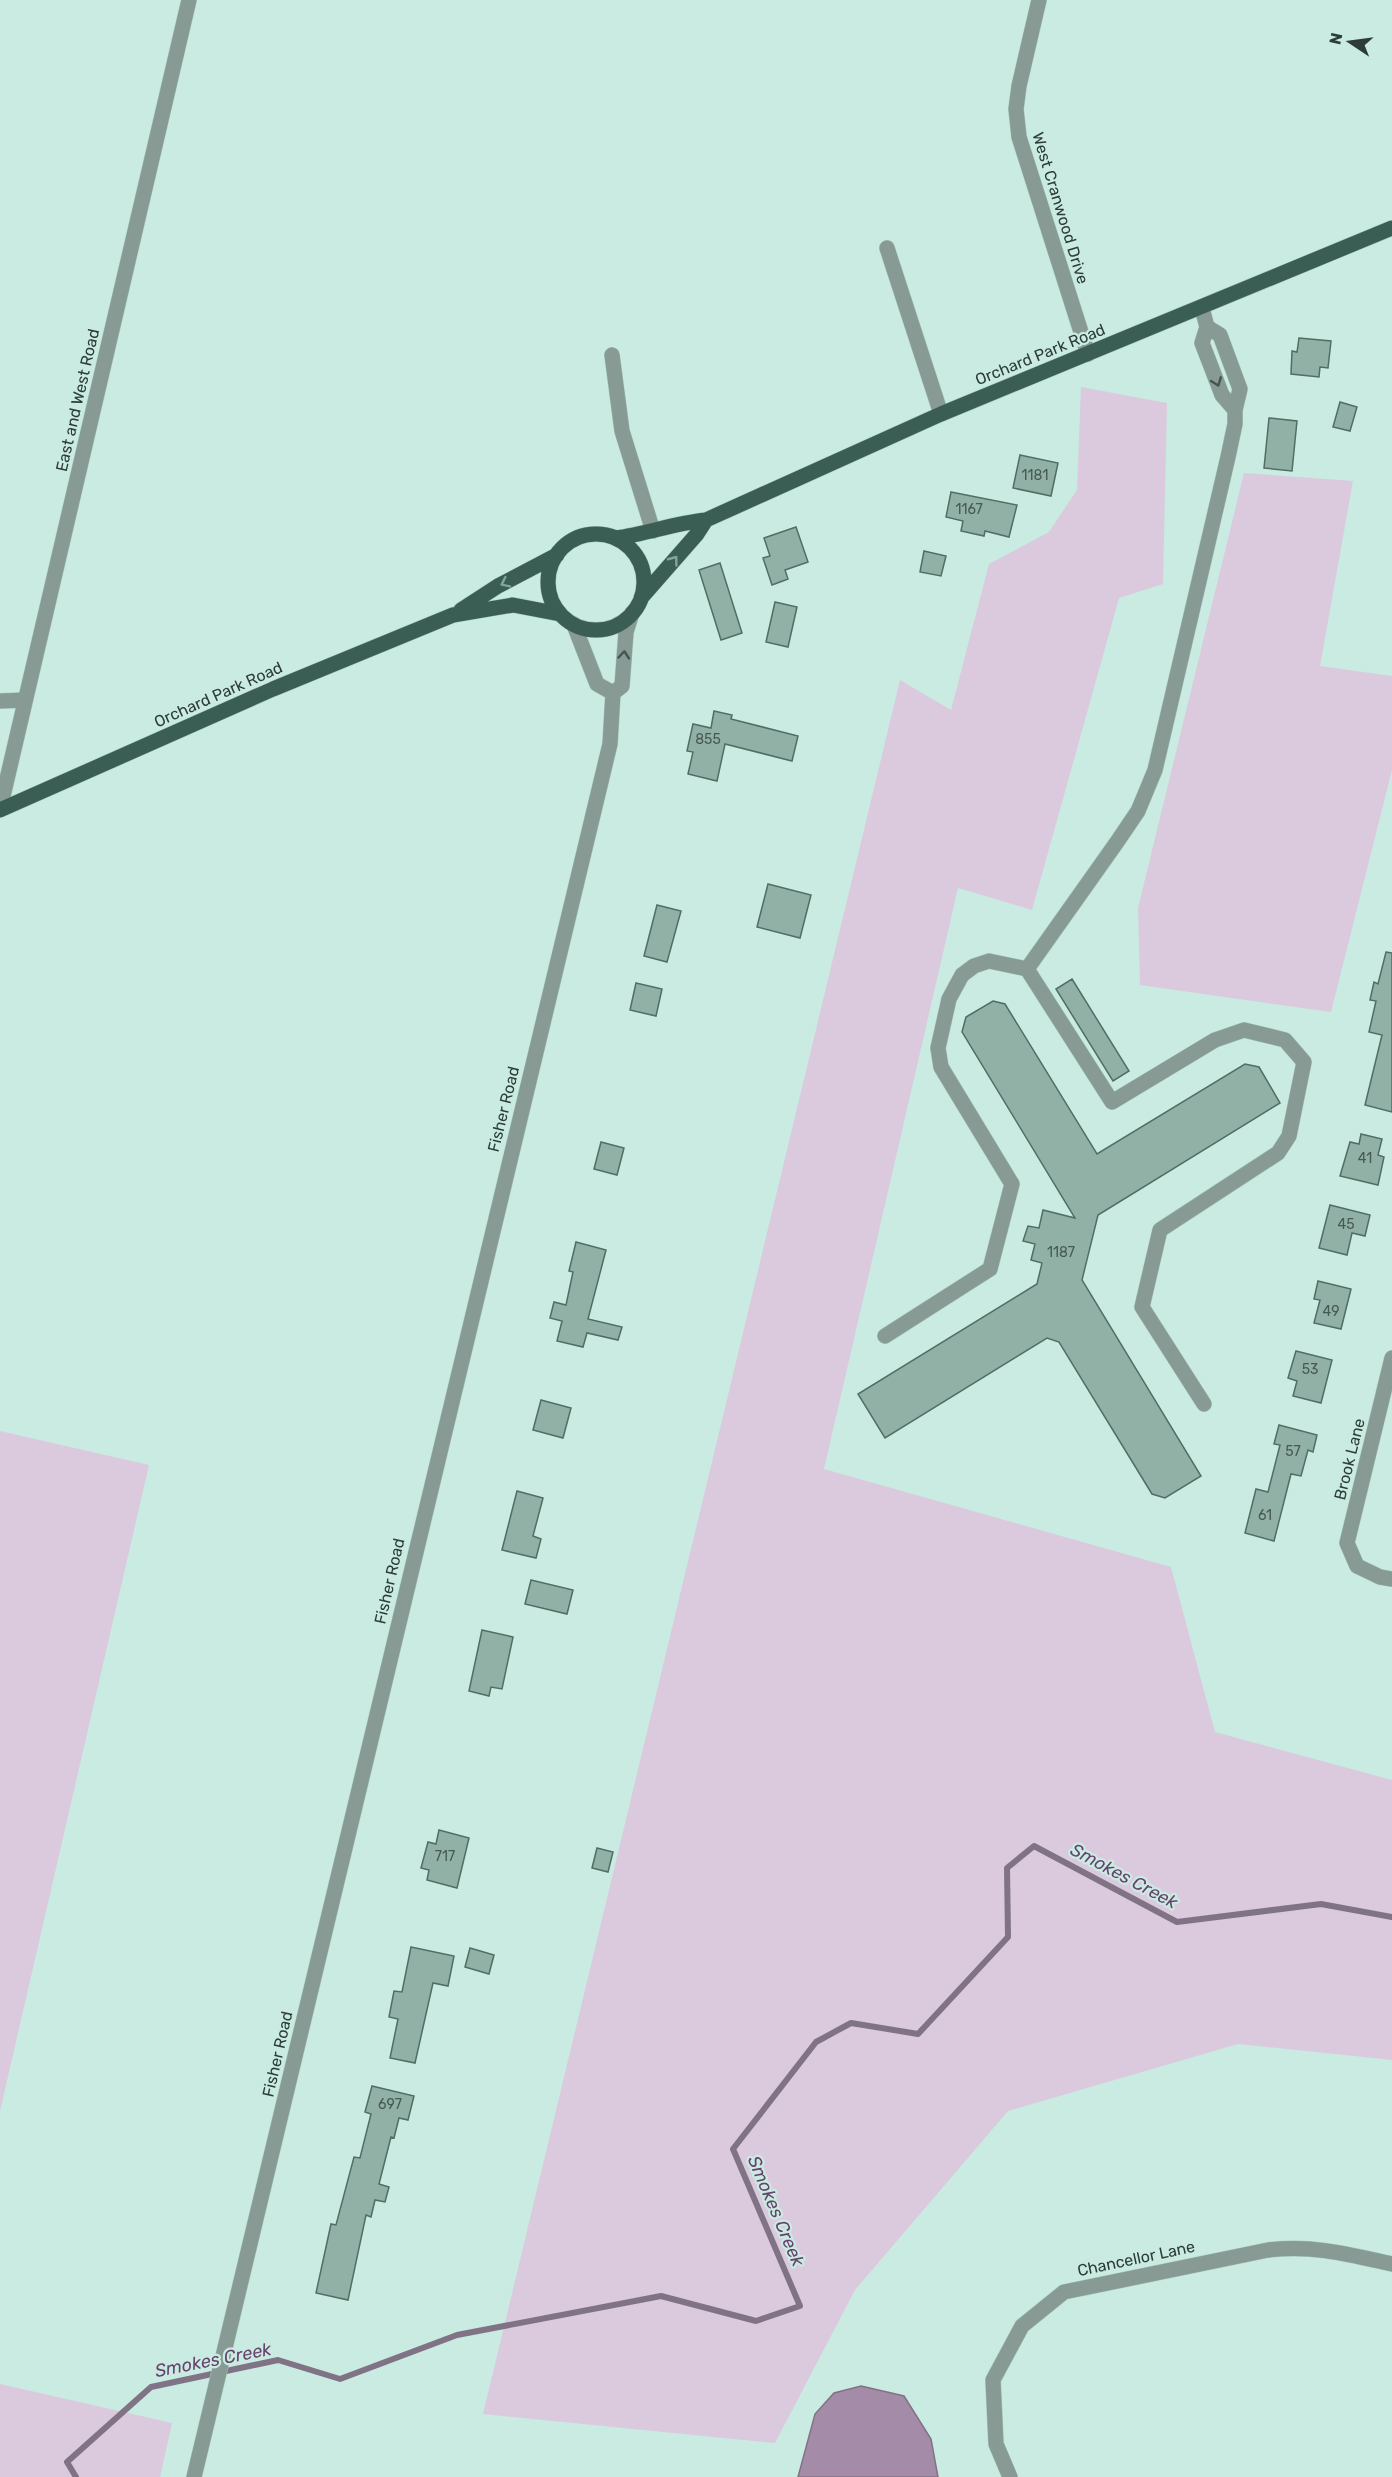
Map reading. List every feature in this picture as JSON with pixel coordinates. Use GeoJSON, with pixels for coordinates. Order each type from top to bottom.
{"type":"FeatureCollection","features":[{"type":"Feature","properties":{"kind":"main road","name":"Orchard Park Road"},"geometry":{"type":"LineString","coordinates":[[616,538],[705,520],[941,414],[1392,228]]}},
{"type":"Feature","properties":{"kind":"main road"},"geometry":{"type":"LineString","coordinates":[[641,598],[697,534],[705,520]]}},
{"type":"Feature","properties":{"kind":"main road"},"geometry":{"type":"LineString","coordinates":[[600,534],[616,538],[629,547],[639,560],[644,575],[644,591],[641,598],[632,614],[615,627],[600,631],[584,629],[574,625],[560,614],[550,598],[548,582],[551,566],[557,555],[570,542],[584,535],[600,534]]}},
{"type":"Feature","properties":{"kind":"main road","name":"Orchard Park Road"},"geometry":{"type":"LineString","coordinates":[[0,809],[273,689],[453,615],[498,586],[557,555]]}},
{"type":"Feature","properties":{"kind":"main road","name":"Orchard Park Road"},"geometry":{"type":"LineString","coordinates":[[453,615],[513,605],[560,614]]}},
{"type":"Feature","properties":{"kind":"street","name":"East and West Road"},"geometry":{"type":"LineString","coordinates":[[0,809],[189,0]]}},
{"type":"Feature","properties":{"kind":"street","name":"West Cranwood Drive"},"geometry":{"type":"LineString","coordinates":[[1039,0],[1019,86],[1016,110],[1019,137],[1088,354]]}},
{"type":"Feature","properties":{"kind":"street"},"geometry":{"type":"LineString","coordinates":[[887,248],[941,414]]}},
{"type":"Feature","properties":{"kind":"street"},"geometry":{"type":"LineString","coordinates":[[1027,969],[1118,842],[1147,791],[1155,770],[1235,424],[1234,410],[1222,394],[1202,343],[1207,327],[1202,308]]}},
{"type":"Feature","properties":{"kind":"street"},"geometry":{"type":"LineString","coordinates":[[612,355],[622,430],[653,531]]}},
{"type":"Feature","properties":{"kind":"street","name":"Fisher Road"},"geometry":{"type":"LineString","coordinates":[[194,2477],[607,756],[613,693],[622,686],[626,632],[632,614]]}},
{"type":"Feature","properties":{"kind":"street"},"geometry":{"type":"LineString","coordinates":[[574,625],[597,684],[613,693]]}},
{"type":"Feature","properties":{"kind":"street"},"geometry":{"type":"LineString","coordinates":[[0,701],[25,700]]}},
{"type":"Feature","properties":{"kind":"street"},"geometry":{"type":"LineString","coordinates":[[885,1336],[990,1269],[1012,1184],[941,1067],[938,1048],[949,999],[962,975],[974,966],[989,960],[1027,969],[1112,1102],[1215,1040],[1244,1030],[1285,1040],[1304,1062],[1289,1136],[1278,1153],[1160,1230],[1142,1307],[1204,1404]]}},
{"type":"Feature","properties":{"kind":"street","name":"Brook Lane"},"geometry":{"type":"LineString","coordinates":[[1392,1358],[1347,1543],[1358,1566],[1380,1577],[1392,1579]]}},
{"type":"Feature","properties":{"kind":"street","name":"Chancellor Lane"},"geometry":{"type":"LineString","coordinates":[[1010,2477],[996,2444],[993,2380],[1022,2326],[1064,2292],[1268,2250],[1296,2247],[1327,2249],[1392,2264]]}},
{"type":"Feature","properties":{"kind":"shaded area"},"geometry":{"type":"Polygon","coordinates":[[[1081,387],[1167,403],[1163,584],[1119,598],[1032,910],[958,888],[824,1469],[1171,1567],[1215,1732],[1392,1780],[1392,2060],[1238,2044],[1008,2111],[855,2290],[775,2443],[483,2414],[900,680],[951,710],[989,564],[1049,532],[1077,490],[1081,387]]]}},
{"type":"Feature","properties":{"kind":"shaded area"},"geometry":{"type":"Polygon","coordinates":[[[1244,473],[1353,481],[1320,666],[1392,676],[1392,770],[1331,1012],[1140,985],[1138,908],[1244,473]]]}},
{"type":"Feature","properties":{"kind":"shaded area"},"geometry":{"type":"Polygon","coordinates":[[[0,1431],[149,1465],[0,2111],[0,1431]]]}},
{"type":"Feature","properties":{"kind":"shaded area"},"geometry":{"type":"Polygon","coordinates":[[[0,2384],[172,2423],[160,2477],[0,2477],[0,2384]]]}},
{"type":"Feature","properties":{"kind":"shaded area"},"geometry":{"type":"Polygon","coordinates":[[[861,2386],[904,2396],[931,2439],[938,2477],[798,2477],[815,2414],[834,2393],[861,2386]]]}},
{"type":"Feature","properties":{"kind":"building"},"geometry":{"type":"Polygon","coordinates":[[[1299,338],[1331,341],[1328,368],[1320,367],[1319,377],[1291,374],[1292,351],[1297,352],[1299,338]]]}},
{"type":"Feature","properties":{"kind":"building"},"geometry":{"type":"Polygon","coordinates":[[[1340,402],[1357,407],[1350,431],[1333,427],[1340,402]]]}},
{"type":"Feature","properties":{"kind":"building"},"geometry":{"type":"Polygon","coordinates":[[[1269,418],[1297,421],[1292,471],[1264,468],[1269,418]]]}},
{"type":"Feature","properties":{"kind":"building"},"geometry":{"type":"Polygon","coordinates":[[[1020,455],[1058,463],[1051,496],[1013,488],[1020,455]]]}},
{"type":"Feature","properties":{"kind":"building"},"geometry":{"type":"Polygon","coordinates":[[[951,492],[1017,505],[1009,537],[985,531],[984,536],[961,531],[963,521],[946,517],[951,492]]]}},
{"type":"Feature","properties":{"kind":"building"},"geometry":{"type":"Polygon","coordinates":[[[796,527],[808,562],[785,570],[788,579],[772,585],[763,558],[770,556],[764,538],[796,527]]]}},
{"type":"Feature","properties":{"kind":"building"},"geometry":{"type":"Polygon","coordinates":[[[924,551],[946,556],[941,576],[920,572],[924,551]]]}},
{"type":"Feature","properties":{"kind":"building"},"geometry":{"type":"Polygon","coordinates":[[[720,563],[742,633],[721,640],[699,570],[720,563]]]}},
{"type":"Feature","properties":{"kind":"building"},"geometry":{"type":"Polygon","coordinates":[[[775,602],[797,607],[788,647],[766,642],[775,602]]]}},
{"type":"Feature","properties":{"kind":"building"},"geometry":{"type":"Polygon","coordinates":[[[714,711],[732,715],[731,719],[798,736],[792,761],[725,744],[717,781],[688,774],[693,752],[687,751],[693,724],[711,728],[714,711]]]}},
{"type":"Feature","properties":{"kind":"building"},"geometry":{"type":"Polygon","coordinates":[[[768,884],[811,895],[800,938],[757,927],[768,884]]]}},
{"type":"Feature","properties":{"kind":"building"},"geometry":{"type":"Polygon","coordinates":[[[657,905],[681,911],[667,962],[644,956],[657,905]]]}},
{"type":"Feature","properties":{"kind":"building"},"geometry":{"type":"Polygon","coordinates":[[[1386,952],[1392,953],[1392,1112],[1365,1105],[1382,1035],[1369,1032],[1376,1001],[1370,1000],[1374,982],[1378,984],[1386,952]]]}},
{"type":"Feature","properties":{"kind":"building"},"geometry":{"type":"Polygon","coordinates":[[[1072,979],[1129,1071],[1113,1081],[1056,989],[1072,979]]]}},
{"type":"Feature","properties":{"kind":"building"},"geometry":{"type":"Polygon","coordinates":[[[636,983],[662,989],[656,1016],[630,1010],[636,983]]]}},
{"type":"Feature","properties":{"kind":"building"},"geometry":{"type":"Polygon","coordinates":[[[993,1001],[1005,1004],[1097,1154],[1245,1064],[1259,1067],[1280,1103],[1098,1215],[1082,1280],[1201,1476],[1165,1498],[1152,1494],[1059,1342],[1047,1338],[885,1438],[858,1394],[1037,1284],[1042,1263],[1031,1260],[1035,1244],[1023,1241],[1028,1226],[1039,1228],[1043,1210],[1075,1218],[962,1032],[966,1017],[993,1001]]]}},
{"type":"Feature","properties":{"kind":"building"},"geometry":{"type":"Polygon","coordinates":[[[1361,1134],[1382,1139],[1378,1155],[1384,1157],[1378,1185],[1340,1176],[1350,1142],[1359,1144],[1361,1134]]]}},
{"type":"Feature","properties":{"kind":"building"},"geometry":{"type":"Polygon","coordinates":[[[601,1142],[624,1148],[617,1175],[594,1169],[601,1142]]]}},
{"type":"Feature","properties":{"kind":"building"},"geometry":{"type":"Polygon","coordinates":[[[1330,1205],[1370,1215],[1365,1236],[1352,1233],[1347,1255],[1319,1248],[1330,1205]]]}},
{"type":"Feature","properties":{"kind":"building"},"geometry":{"type":"Polygon","coordinates":[[[576,1242],[606,1250],[588,1319],[622,1327],[618,1340],[587,1333],[583,1347],[557,1341],[562,1321],[550,1318],[554,1302],[566,1305],[573,1272],[569,1271],[576,1242]]]}},
{"type":"Feature","properties":{"kind":"building"},"geometry":{"type":"Polygon","coordinates":[[[1318,1281],[1351,1289],[1341,1329],[1314,1323],[1320,1300],[1314,1299],[1318,1281]]]}},
{"type":"Feature","properties":{"kind":"building"},"geometry":{"type":"Polygon","coordinates":[[[1296,1351],[1332,1360],[1321,1403],[1293,1396],[1297,1381],[1288,1378],[1296,1351]]]}},
{"type":"Feature","properties":{"kind":"building"},"geometry":{"type":"Polygon","coordinates":[[[541,1400],[571,1408],[563,1438],[533,1430],[541,1400]]]}},
{"type":"Feature","properties":{"kind":"building"},"geometry":{"type":"Polygon","coordinates":[[[1279,1425],[1317,1435],[1313,1452],[1308,1450],[1301,1476],[1291,1474],[1274,1541],[1245,1533],[1256,1489],[1268,1492],[1280,1445],[1274,1444],[1279,1425]]]}},
{"type":"Feature","properties":{"kind":"building"},"geometry":{"type":"Polygon","coordinates":[[[517,1491],[543,1498],[533,1536],[541,1539],[536,1558],[502,1550],[517,1491]]]}},
{"type":"Feature","properties":{"kind":"building"},"geometry":{"type":"Polygon","coordinates":[[[531,1580],[573,1590],[567,1614],[525,1604],[531,1580]]]}},
{"type":"Feature","properties":{"kind":"building"},"geometry":{"type":"Polygon","coordinates":[[[482,1630],[513,1637],[502,1689],[491,1687],[489,1696],[469,1691],[482,1630]]]}},
{"type":"Feature","properties":{"kind":"building"},"geometry":{"type":"Polygon","coordinates":[[[439,1830],[469,1838],[457,1888],[427,1880],[429,1870],[421,1868],[428,1842],[436,1844],[439,1830]]]}},
{"type":"Feature","properties":{"kind":"building"},"geometry":{"type":"Polygon","coordinates":[[[597,1848],[613,1852],[608,1872],[592,1868],[597,1848]]]}},
{"type":"Feature","properties":{"kind":"building"},"geometry":{"type":"Polygon","coordinates":[[[411,1947],[454,1956],[448,1986],[433,1983],[415,2063],[390,2058],[398,2019],[389,2017],[394,1991],[402,1992],[411,1947]]]}},
{"type":"Feature","properties":{"kind":"building"},"geometry":{"type":"Polygon","coordinates":[[[470,1948],[494,1955],[489,1974],[465,1967],[470,1948]]]}},
{"type":"Feature","properties":{"kind":"building"},"geometry":{"type":"Polygon","coordinates":[[[372,2086],[414,2096],[408,2120],[399,2118],[394,2138],[391,2137],[379,2184],[389,2187],[385,2202],[375,2200],[371,2217],[366,2215],[348,2300],[316,2293],[331,2224],[336,2225],[354,2157],[360,2158],[371,2114],[365,2112],[372,2086]]]}},
{"type":"Feature","properties":{"kind":"waterway","name":"Smokes Creek"},"geometry":{"type":"LineString","coordinates":[[76,2477],[67,2462],[151,2387],[278,2360],[340,2379],[457,2335],[661,2296],[756,2321],[800,2306],[733,2149],[816,2042],[851,2023],[918,2034],[1008,1937],[1007,1868],[1034,1846],[1177,1922],[1321,1904],[1392,1917]]}}]}
